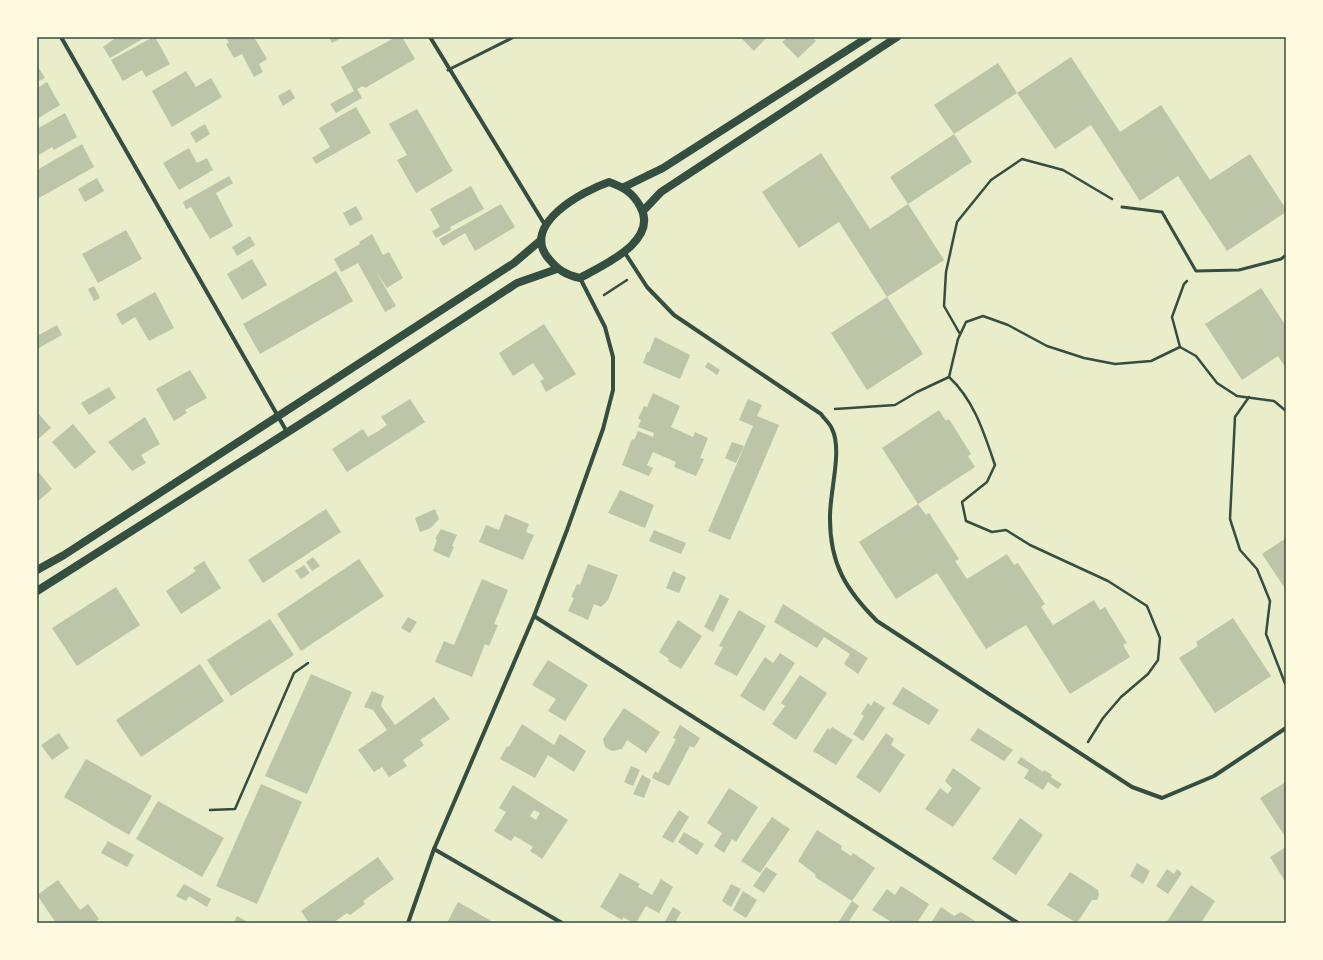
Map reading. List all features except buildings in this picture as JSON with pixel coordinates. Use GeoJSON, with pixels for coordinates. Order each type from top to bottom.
{"type":"FeatureCollection","features":[{"type":"Feature","properties":{"kind":"main road"},"geometry":{"type":"LineString","coordinates":[[624,187],[663,168],[868,37]]}},
{"type":"Feature","properties":{"kind":"main road"},"geometry":{"type":"LineString","coordinates":[[643,211],[661,192],[897,37]]}},
{"type":"Feature","properties":{"kind":"main road"},"geometry":{"type":"LineString","coordinates":[[609,182],[624,187],[636,198],[643,211],[644,227],[637,240],[625,253],[580,278],[568,276],[557,269],[546,256],[541,240],[545,225],[553,214],[594,187],[609,182]]}},
{"type":"Feature","properties":{"kind":"main road"},"geometry":{"type":"LineString","coordinates":[[37,570],[64,555],[514,263],[541,240]]}},
{"type":"Feature","properties":{"kind":"main road"},"geometry":{"type":"LineString","coordinates":[[37,591],[287,432],[517,282],[557,269]]}},
{"type":"Feature","properties":{"kind":"street"},"geometry":{"type":"LineString","coordinates":[[61,37],[287,432]]}},
{"type":"Feature","properties":{"kind":"street"},"geometry":{"type":"LineString","coordinates":[[430,37],[448,70],[545,225]]}},
{"type":"Feature","properties":{"kind":"street"},"geometry":{"type":"LineString","coordinates":[[625,253],[637,274],[658,301],[674,315],[821,414],[832,428],[836,445],[830,519],[832,550],[842,579],[857,601],[877,621],[1132,787],[1162,798],[1214,776],[1286,728]]}},
{"type":"Feature","properties":{"kind":"street"},"geometry":{"type":"LineString","coordinates":[[408,923],[434,849],[534,616],[603,430],[613,390],[613,357],[605,327],[580,278]]}},
{"type":"Feature","properties":{"kind":"street"},"geometry":{"type":"LineString","coordinates":[[534,616],[1018,923]]}},
{"type":"Feature","properties":{"kind":"street"},"geometry":{"type":"LineString","coordinates":[[434,849],[562,923]]}},
{"type":"Feature","properties":{"kind":"lane"},"geometry":{"type":"LineString","coordinates":[[448,70],[514,37]]}},
{"type":"Feature","properties":{"kind":"lane"},"geometry":{"type":"LineString","coordinates":[[1122,207],[1162,212],[1196,271],[1239,270],[1281,259],[1286,255]]}},
{"type":"Feature","properties":{"kind":"path"},"geometry":{"type":"LineString","coordinates":[[960,335],[944,306],[946,272],[957,222],[992,180],[1022,159],[1063,170],[1104,194],[1122,207]]}},
{"type":"Feature","properties":{"kind":"path"},"geometry":{"type":"LineString","coordinates":[[1196,271],[1184,284],[1172,317],[1180,348],[1196,356],[1217,383],[1237,396],[1274,401],[1286,411]]}},
{"type":"Feature","properties":{"kind":"path"},"geometry":{"type":"LineString","coordinates":[[591,302],[637,274]]}},
{"type":"Feature","properties":{"kind":"path"},"geometry":{"type":"LineString","coordinates":[[833,409],[895,405],[949,376],[960,335],[966,322],[983,316],[1008,325],[1046,346],[1084,358],[1115,364],[1151,361],[1180,348]]}},
{"type":"Feature","properties":{"kind":"path"},"geometry":{"type":"LineString","coordinates":[[949,376],[962,388],[973,408],[995,465],[987,482],[962,502],[966,521],[992,532],[1006,530],[1030,545],[1125,591],[1146,606],[1160,638],[1158,660],[1148,674],[1121,697],[1103,718],[1081,754]]}},
{"type":"Feature","properties":{"kind":"path"},"geometry":{"type":"LineString","coordinates":[[1249,397],[1235,418],[1230,519],[1240,550],[1256,569],[1270,600],[1266,634],[1286,686]]}},
{"type":"Feature","properties":{"kind":"path"},"geometry":{"type":"LineString","coordinates":[[210,810],[234,809],[294,673],[308,663]]}}]}
